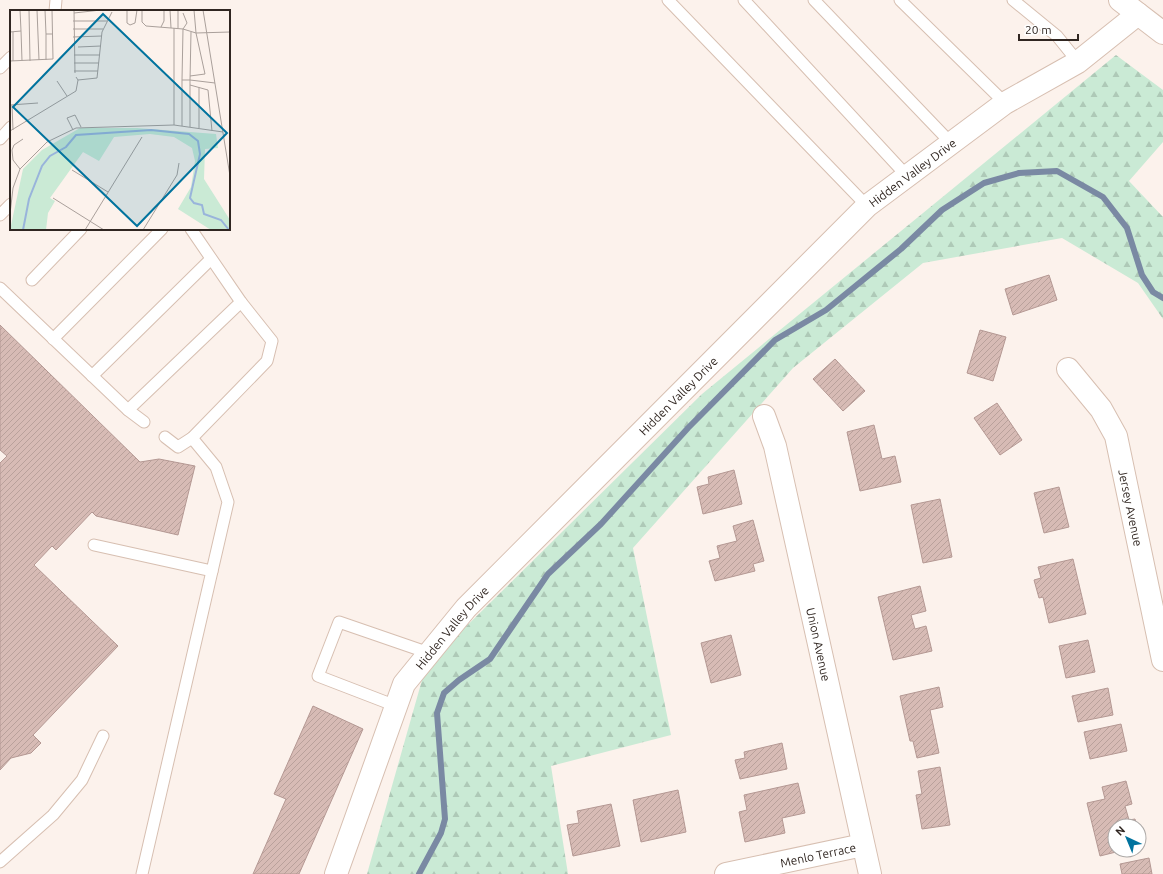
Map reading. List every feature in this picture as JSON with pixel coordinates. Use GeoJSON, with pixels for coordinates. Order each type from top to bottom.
{"type":"FeatureCollection","features":[{"type":"Feature","properties":{"kind":"street"},"geometry":{"type":"LineString","coordinates":[[1120,0],[1163,33]]}},
{"type":"Feature","properties":{"kind":"street","name":"Hidden Valley Drive"},"geometry":{"type":"LineString","coordinates":[[336,874],[404,684],[466,608],[867,206],[1005,103],[1078,62],[1138,14]]}},
{"type":"Feature","properties":{"kind":"street","name":"Jersey Avenue"},"geometry":{"type":"LineString","coordinates":[[1068,369],[1102,408],[1116,436],[1163,660]]}},
{"type":"Feature","properties":{"kind":"street","name":"Union Avenue"},"geometry":{"type":"LineString","coordinates":[[764,416],[775,446],[870,874]]}},
{"type":"Feature","properties":{"kind":"street","name":"Menlo Terrace"},"geometry":{"type":"LineString","coordinates":[[726,874],[863,845]]}},
{"type":"Feature","properties":{"kind":"lane"},"geometry":{"type":"LineString","coordinates":[[55,10],[56,0]]}},
{"type":"Feature","properties":{"kind":"lane"},"geometry":{"type":"LineString","coordinates":[[668,0],[867,206]]}},
{"type":"Feature","properties":{"kind":"lane"},"geometry":{"type":"LineString","coordinates":[[744,0],[907,176]]}},
{"type":"Feature","properties":{"kind":"lane"},"geometry":{"type":"LineString","coordinates":[[814,0],[951,144]]}},
{"type":"Feature","properties":{"kind":"lane"},"geometry":{"type":"LineString","coordinates":[[900,0],[1005,103]]}},
{"type":"Feature","properties":{"kind":"lane"},"geometry":{"type":"LineString","coordinates":[[1013,0],[1057,36],[1078,62]]}},
{"type":"Feature","properties":{"kind":"lane"},"geometry":{"type":"LineString","coordinates":[[0,68],[10,58]]}},
{"type":"Feature","properties":{"kind":"lane"},"geometry":{"type":"LineString","coordinates":[[0,139],[10,128]]}},
{"type":"Feature","properties":{"kind":"lane"},"geometry":{"type":"LineString","coordinates":[[0,215],[10,205]]}},
{"type":"Feature","properties":{"kind":"lane"},"geometry":{"type":"LineString","coordinates":[[32,280],[80,230]]}},
{"type":"Feature","properties":{"kind":"lane"},"geometry":{"type":"LineString","coordinates":[[53,339],[161,230]]}},
{"type":"Feature","properties":{"kind":"lane"},"geometry":{"type":"LineString","coordinates":[[166,438],[178,447],[192,438],[267,361],[272,341],[241,302],[191,230]]}},
{"type":"Feature","properties":{"kind":"lane"},"geometry":{"type":"LineString","coordinates":[[92,376],[211,259]]}},
{"type":"Feature","properties":{"kind":"lane"},"geometry":{"type":"LineString","coordinates":[[0,288],[128,410],[144,422]]}},
{"type":"Feature","properties":{"kind":"lane"},"geometry":{"type":"LineString","coordinates":[[128,410],[241,302]]}},
{"type":"Feature","properties":{"kind":"lane"},"geometry":{"type":"LineString","coordinates":[[142,874],[228,502],[216,467],[192,438]]}},
{"type":"Feature","properties":{"kind":"lane"},"geometry":{"type":"LineString","coordinates":[[94,545],[212,571]]}},
{"type":"Feature","properties":{"kind":"lane"},"geometry":{"type":"LineString","coordinates":[[396,706],[318,676],[339,622],[429,653]]}},
{"type":"Feature","properties":{"kind":"lane"},"geometry":{"type":"LineString","coordinates":[[0,862],[53,815],[82,780],[103,736]]}},
{"type":"Feature","properties":{"kind":"green space"},"geometry":{"type":"Polygon","coordinates":[[[1116,55],[1163,90],[1163,142],[1129,181],[1163,217],[1163,319],[1138,283],[1062,238],[923,263],[793,368],[633,548],[671,735],[551,766],[568,874],[367,874],[426,666],[702,394],[1116,55]]]}},
{"type":"Feature","properties":{"kind":"building"},"geometry":{"type":"Polygon","coordinates":[[[1049,275],[1057,300],[1013,315],[1005,289],[1049,275]]]}},
{"type":"Feature","properties":{"kind":"building"},"geometry":{"type":"Polygon","coordinates":[[[0,325],[140,462],[159,459],[195,466],[178,535],[96,516],[92,512],[56,550],[52,546],[34,565],[118,646],[33,735],[41,743],[31,753],[11,758],[0,770],[0,463],[7,456],[0,450],[0,325]]]}},
{"type":"Feature","properties":{"kind":"building"},"geometry":{"type":"Polygon","coordinates":[[[980,330],[1006,337],[993,381],[967,373],[980,330]]]}},
{"type":"Feature","properties":{"kind":"building"},"geometry":{"type":"Polygon","coordinates":[[[835,359],[865,391],[843,411],[813,379],[835,359]]]}},
{"type":"Feature","properties":{"kind":"building"},"geometry":{"type":"Polygon","coordinates":[[[997,403],[1022,440],[1000,455],[974,418],[997,403]]]}},
{"type":"Feature","properties":{"kind":"building"},"geometry":{"type":"Polygon","coordinates":[[[874,425],[882,459],[895,456],[901,482],[860,491],[847,432],[874,425]]]}},
{"type":"Feature","properties":{"kind":"building"},"geometry":{"type":"Polygon","coordinates":[[[734,470],[742,504],[703,514],[697,487],[709,484],[708,477],[734,470]]]}},
{"type":"Feature","properties":{"kind":"building"},"geometry":{"type":"Polygon","coordinates":[[[1059,487],[1069,527],[1044,533],[1034,493],[1059,487]]]}},
{"type":"Feature","properties":{"kind":"building"},"geometry":{"type":"Polygon","coordinates":[[[940,499],[952,557],[923,563],[911,505],[940,499]]]}},
{"type":"Feature","properties":{"kind":"building"},"geometry":{"type":"Polygon","coordinates":[[[753,520],[764,561],[753,564],[755,571],[715,581],[709,561],[720,558],[717,546],[737,541],[733,526],[753,520]]]}},
{"type":"Feature","properties":{"kind":"building"},"geometry":{"type":"Polygon","coordinates":[[[1073,559],[1086,614],[1049,623],[1043,597],[1039,598],[1034,580],[1041,578],[1038,567],[1073,559]]]}},
{"type":"Feature","properties":{"kind":"building"},"geometry":{"type":"Polygon","coordinates":[[[920,586],[926,611],[911,615],[915,629],[926,626],[932,651],[893,660],[878,597],[920,586]]]}},
{"type":"Feature","properties":{"kind":"building"},"geometry":{"type":"Polygon","coordinates":[[[731,635],[741,675],[711,683],[701,643],[731,635]]]}},
{"type":"Feature","properties":{"kind":"building"},"geometry":{"type":"Polygon","coordinates":[[[1088,640],[1095,672],[1066,678],[1059,646],[1088,640]]]}},
{"type":"Feature","properties":{"kind":"building"},"geometry":{"type":"Polygon","coordinates":[[[939,687],[943,707],[930,710],[939,753],[917,758],[913,741],[910,741],[900,696],[939,687]]]}},
{"type":"Feature","properties":{"kind":"building"},"geometry":{"type":"Polygon","coordinates":[[[1108,688],[1113,715],[1078,722],[1072,696],[1108,688]]]}},
{"type":"Feature","properties":{"kind":"building"},"geometry":{"type":"Polygon","coordinates":[[[313,706],[363,729],[299,874],[253,874],[286,799],[274,794],[313,706]]]}},
{"type":"Feature","properties":{"kind":"building"},"geometry":{"type":"Polygon","coordinates":[[[1121,724],[1127,751],[1090,759],[1084,732],[1121,724]]]}},
{"type":"Feature","properties":{"kind":"building"},"geometry":{"type":"Polygon","coordinates":[[[782,743],[787,769],[740,779],[735,760],[745,758],[744,752],[782,743]]]}},
{"type":"Feature","properties":{"kind":"building"},"geometry":{"type":"Polygon","coordinates":[[[940,767],[950,825],[922,829],[916,795],[922,794],[918,771],[940,767]]]}},
{"type":"Feature","properties":{"kind":"building"},"geometry":{"type":"Polygon","coordinates":[[[1126,781],[1132,804],[1125,806],[1128,818],[1107,818],[1107,854],[1100,856],[1087,803],[1105,799],[1102,787],[1126,781]]]}},
{"type":"Feature","properties":{"kind":"building"},"geometry":{"type":"Polygon","coordinates":[[[798,783],[805,813],[782,818],[785,833],[745,842],[739,812],[747,810],[744,795],[798,783]]]}},
{"type":"Feature","properties":{"kind":"building"},"geometry":{"type":"Polygon","coordinates":[[[678,790],[686,832],[641,842],[633,800],[678,790]]]}},
{"type":"Feature","properties":{"kind":"building"},"geometry":{"type":"Polygon","coordinates":[[[611,804],[620,846],[573,856],[567,825],[579,823],[577,811],[611,804]]]}},
{"type":"Feature","properties":{"kind":"building"},"geometry":{"type":"Polygon","coordinates":[[[1149,858],[1152,874],[1122,874],[1120,864],[1149,858]]]}},
{"type":"Feature","properties":{"kind":"waterway"},"geometry":{"type":"LineString","coordinates":[[419,874],[441,833],[445,819],[437,713],[444,693],[459,680],[490,659],[548,574],[601,524],[688,428],[775,340],[826,310],[901,249],[942,210],[984,183],[1019,173],[1057,171],[1103,197],[1127,228],[1142,275],[1153,292],[1163,298]]}}]}
